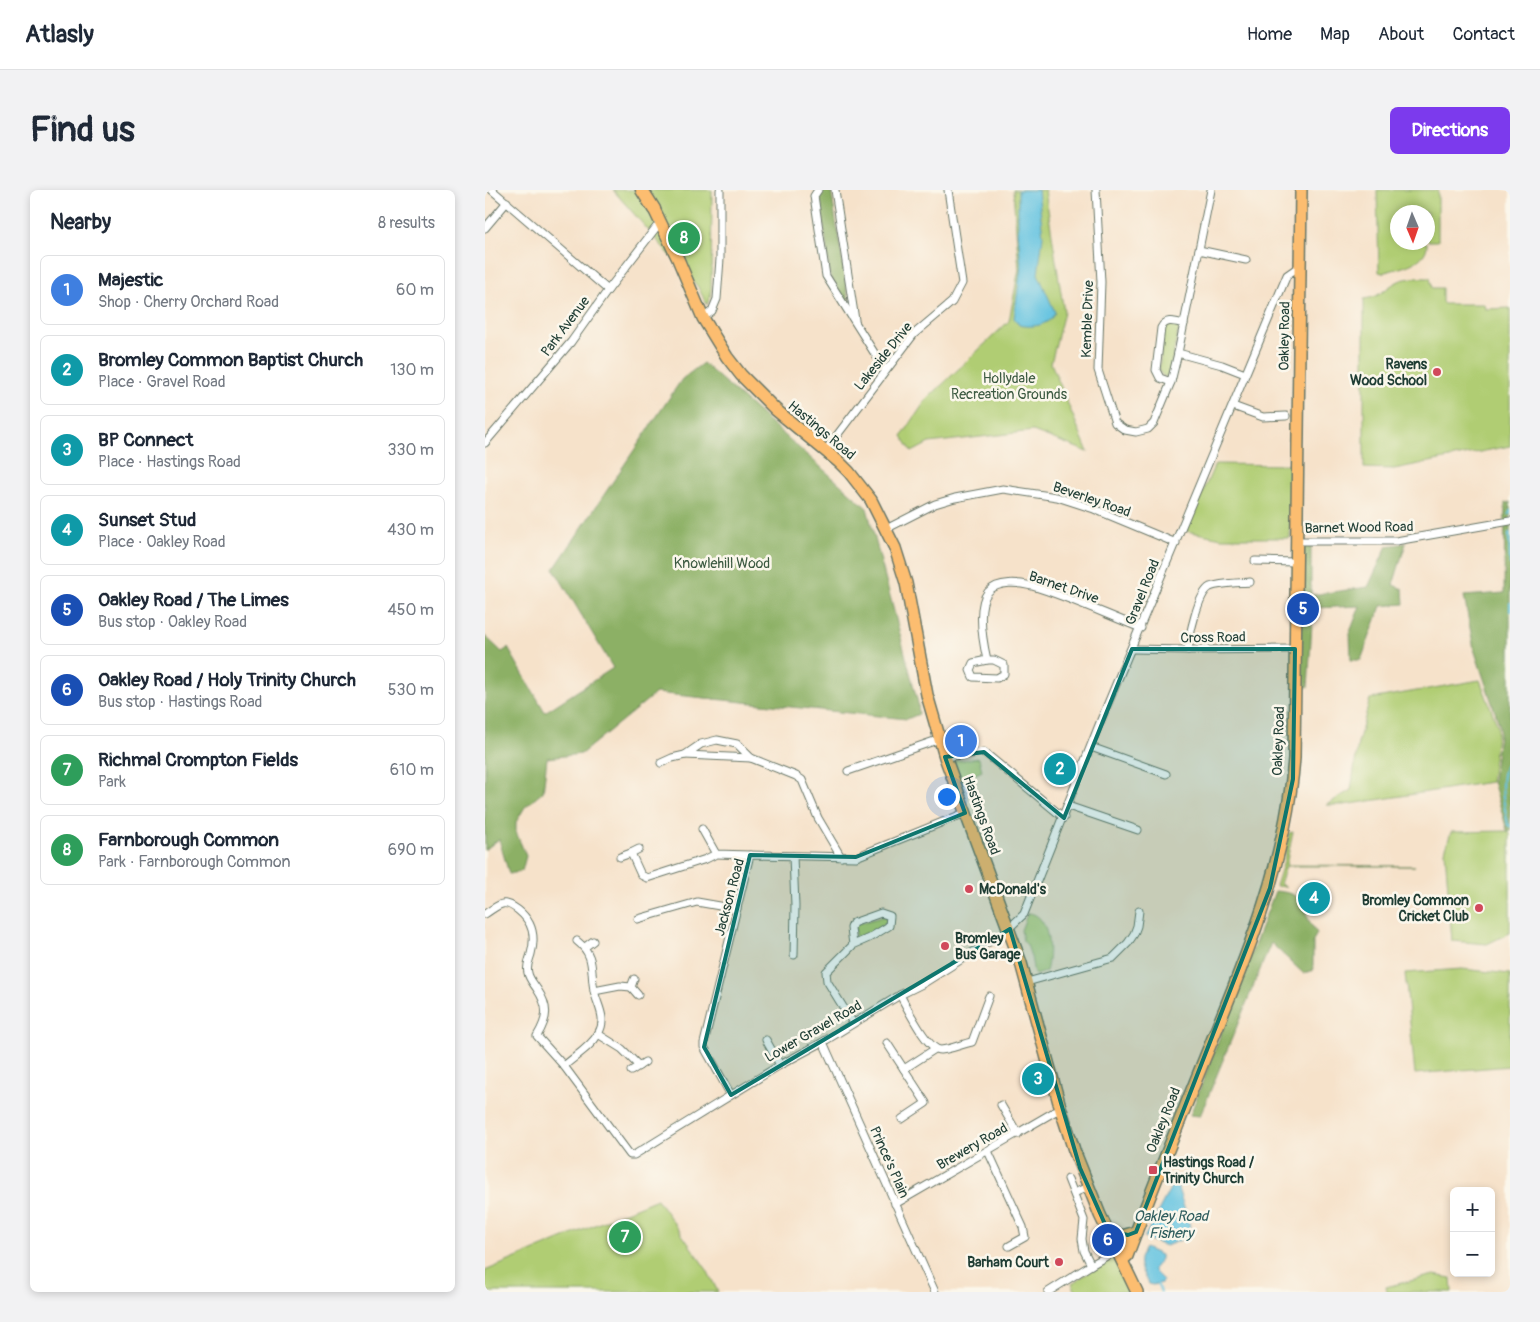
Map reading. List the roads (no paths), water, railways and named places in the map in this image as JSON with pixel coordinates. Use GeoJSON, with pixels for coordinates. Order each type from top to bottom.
{"type":"FeatureCollection","features":[{"type":"Feature","properties":{"kind":"highway"},"geometry":{"type":"LineString","coordinates":[[643,190],[653,209]]}},
{"type":"Feature","properties":{"kind":"main road","name":"Oakley Road"},"geometry":{"type":"LineString","coordinates":[[1119,1255],[1127,1256],[1165,1154],[1256,930],[1287,821],[1293,779],[1301,190]]}},
{"type":"Feature","properties":{"kind":"main road","name":"Hastings Road"},"geometry":{"type":"LineString","coordinates":[[653,209],[661,221],[703,318],[717,342],[741,375],[783,417],[849,472],[871,500],[886,529],[902,569],[927,695],[939,739],[965,813],[1011,926],[1061,1110],[1088,1186],[1137,1292]]}},
{"type":"Feature","properties":{"kind":"main road"},"geometry":{"type":"LineString","coordinates":[[1108,1231],[1123,1236],[1136,1232]]}},
{"type":"Feature","properties":{"kind":"street"},"geometry":{"type":"LineString","coordinates":[[493,190],[608,290]]}},
{"type":"Feature","properties":{"kind":"street"},"geometry":{"type":"LineString","coordinates":[[703,318],[712,311],[717,299],[720,259],[720,190]]}},
{"type":"Feature","properties":{"kind":"street"},"geometry":{"type":"LineString","coordinates":[[818,190],[815,196],[826,276],[885,370]]}},
{"type":"Feature","properties":{"kind":"street"},"geometry":{"type":"LineString","coordinates":[[835,190],[856,325]]}},
{"type":"Feature","properties":{"kind":"street","name":"Lakeside Drive"},"geometry":{"type":"LineString","coordinates":[[825,451],[914,334],[951,302],[962,283],[948,190]]}},
{"type":"Feature","properties":{"kind":"street","name":"Kemble Drive"},"geometry":{"type":"LineString","coordinates":[[1096,190],[1101,282],[1098,370],[1115,423],[1125,430],[1136,432],[1148,429],[1154,423],[1171,382]]}},
{"type":"Feature","properties":{"kind":"street"},"geometry":{"type":"LineString","coordinates":[[1184,324],[1169,321],[1163,324],[1161,328],[1156,370],[1160,378],[1171,382],[1178,353],[1184,324],[1199,250],[1211,190]]}},
{"type":"Feature","properties":{"kind":"street"},"geometry":{"type":"LineString","coordinates":[[485,228],[507,202]]}},
{"type":"Feature","properties":{"kind":"street","name":"Park Avenue"},"geometry":{"type":"LineString","coordinates":[[485,443],[571,342],[661,221]]}},
{"type":"Feature","properties":{"kind":"street"},"geometry":{"type":"LineString","coordinates":[[1199,250],[1246,260]]}},
{"type":"Feature","properties":{"kind":"street","name":"Gravel Road"},"geometry":{"type":"LineString","coordinates":[[1011,926],[1024,914],[1091,747],[1287,275],[1300,268]]}},
{"type":"Feature","properties":{"kind":"street"},"geometry":{"type":"LineString","coordinates":[[1178,353],[1222,365],[1245,374]]}},
{"type":"Feature","properties":{"kind":"street"},"geometry":{"type":"LineString","coordinates":[[1233,406],[1263,417],[1286,416]]}},
{"type":"Feature","properties":{"kind":"street","name":"Beverley Road"},"geometry":{"type":"LineString","coordinates":[[886,529],[935,504],[955,498],[1003,489],[1057,497],[1176,543]]}},
{"type":"Feature","properties":{"kind":"street","name":"Barnet Wood Road"},"geometry":{"type":"LineString","coordinates":[[1296,541],[1396,541],[1510,521]]}},
{"type":"Feature","properties":{"kind":"street"},"geometry":{"type":"LineString","coordinates":[[1255,561],[1296,562]]}},
{"type":"Feature","properties":{"kind":"street"},"geometry":{"type":"LineString","coordinates":[[1188,650],[1189,636],[1205,591],[1213,586],[1250,582]]}},
{"type":"Feature","properties":{"kind":"street","name":"Barnet Drive"},"geometry":{"type":"LineString","coordinates":[[987,660],[982,636],[984,601],[989,591],[1002,584],[1031,586],[1141,628]]}},
{"type":"Feature","properties":{"kind":"street","name":"Cross Road"},"geometry":{"type":"LineString","coordinates":[[1132,648],[1295,650]]}},
{"type":"Feature","properties":{"kind":"street"},"geometry":{"type":"LineString","coordinates":[[987,660],[994,660],[1004,665],[1003,674],[997,678],[973,677],[970,670],[973,664],[987,660]]}},
{"type":"Feature","properties":{"kind":"street"},"geometry":{"type":"LineString","coordinates":[[848,771],[939,739]]}},
{"type":"Feature","properties":{"kind":"street"},"geometry":{"type":"LineString","coordinates":[[661,763],[685,755],[701,744],[717,740],[737,744],[751,758]]}},
{"type":"Feature","properties":{"kind":"street"},"geometry":{"type":"LineString","coordinates":[[1091,747],[1166,774]]}},
{"type":"Feature","properties":{"kind":"street"},"geometry":{"type":"LineString","coordinates":[[945,757],[984,752],[1064,818]]}},
{"type":"Feature","properties":{"kind":"street"},"geometry":{"type":"LineString","coordinates":[[685,755],[751,758],[796,776],[802,780],[819,818],[841,857]]}},
{"type":"Feature","properties":{"kind":"street"},"geometry":{"type":"LineString","coordinates":[[1068,806],[1138,830]]}},
{"type":"Feature","properties":{"kind":"street","name":"Jackson Road"},"geometry":{"type":"LineString","coordinates":[[731,1095],[704,1043],[750,855],[856,857],[965,813]]}},
{"type":"Feature","properties":{"kind":"street"},"geometry":{"type":"LineString","coordinates":[[702,829],[716,854]]}},
{"type":"Feature","properties":{"kind":"street"},"geometry":{"type":"LineString","coordinates":[[620,857],[639,849]]}},
{"type":"Feature","properties":{"kind":"street"},"geometry":{"type":"LineString","coordinates":[[631,852],[641,875],[647,878],[716,854],[750,855]]}},
{"type":"Feature","properties":{"kind":"street"},"geometry":{"type":"LineString","coordinates":[[793,856],[794,955]]}},
{"type":"Feature","properties":{"kind":"street"},"geometry":{"type":"LineString","coordinates":[[638,919],[697,902],[737,909]]}},
{"type":"Feature","properties":{"kind":"street"},"geometry":{"type":"LineString","coordinates":[[485,914],[503,903],[508,903],[526,918],[532,928],[534,938],[528,962],[528,972],[531,981],[543,998],[546,1010],[544,1024],[537,1036],[564,1066],[592,1042],[598,1034],[603,1018],[594,991],[592,964],[585,947],[577,941]]}},
{"type":"Feature","properties":{"kind":"street"},"geometry":{"type":"LineString","coordinates":[[1027,982],[1113,958],[1134,934],[1139,911]]}},
{"type":"Feature","properties":{"kind":"street"},"geometry":{"type":"LineString","coordinates":[[853,945],[851,935],[853,923],[881,913],[890,916],[889,926],[853,945],[826,972],[827,981],[853,1023]]}},
{"type":"Feature","properties":{"kind":"street","name":"Lower Gravel Road"},"geometry":{"type":"LineString","coordinates":[[564,1066],[630,1155],[634,1155],[780,1064],[823,1042],[900,995],[924,983],[1011,926]]}},
{"type":"Feature","properties":{"kind":"street"},"geometry":{"type":"LineString","coordinates":[[585,947],[593,941]]}},
{"type":"Feature","properties":{"kind":"street"},"geometry":{"type":"LineString","coordinates":[[594,991],[632,983],[639,995]]}},
{"type":"Feature","properties":{"kind":"street"},"geometry":{"type":"LineString","coordinates":[[900,995],[927,1042],[935,1049],[941,1050],[971,1042],[989,996]]}},
{"type":"Feature","properties":{"kind":"street"},"geometry":{"type":"LineString","coordinates":[[598,1034],[642,1064],[631,1071]]}},
{"type":"Feature","properties":{"kind":"street"},"geometry":{"type":"LineString","coordinates":[[766,1040],[780,1064]]}},
{"type":"Feature","properties":{"kind":"street","name":"Prince's Plain"},"geometry":{"type":"LineString","coordinates":[[823,1042],[935,1292]]}},
{"type":"Feature","properties":{"kind":"street"},"geometry":{"type":"LineString","coordinates":[[887,1042],[927,1103],[902,1119]]}},
{"type":"Feature","properties":{"kind":"street"},"geometry":{"type":"LineString","coordinates":[[904,1069],[935,1049]]}},
{"type":"Feature","properties":{"kind":"street"},"geometry":{"type":"LineString","coordinates":[[1001,1106],[1018,1134]]}},
{"type":"Feature","properties":{"kind":"street","name":"Brewery Road"},"geometry":{"type":"LineString","coordinates":[[895,1204],[1054,1112],[1061,1110]]}},
{"type":"Feature","properties":{"kind":"street"},"geometry":{"type":"LineString","coordinates":[[988,1151],[1023,1227],[1025,1237],[1009,1246]]}},
{"type":"Feature","properties":{"kind":"street"},"geometry":{"type":"LineString","coordinates":[[1067,1179],[1084,1220],[1082,1239],[1084,1251],[1091,1265]]}},
{"type":"Feature","properties":{"kind":"street"},"geometry":{"type":"LineString","coordinates":[[1074,1193],[1088,1186]]}},
{"type":"Feature","properties":{"kind":"street"},"geometry":{"type":"LineString","coordinates":[[1048,1292],[1091,1265],[1119,1255]]}},
{"type":"Feature","properties":{"kind":"water"},"geometry":{"type":"Polygon","coordinates":[[[1018,190],[1038,190],[1043,236],[1038,274],[1055,312],[1053,317],[1045,323],[1034,326],[1019,325],[1014,318],[1021,266],[1018,233],[1018,190]]]}},
{"type":"Feature","properties":{"kind":"water","name":"Oakley Road Fishery"},"geometry":{"type":"Polygon","coordinates":[[[1175,1179],[1190,1226],[1185,1238],[1166,1246],[1144,1238],[1175,1179]]]}},
{"type":"Feature","properties":{"kind":"water","name":"Oakley Road Fishery"},"geometry":{"type":"Polygon","coordinates":[[[1145,1248],[1161,1255],[1161,1259],[1154,1268],[1154,1271],[1163,1280],[1161,1283],[1148,1284],[1143,1274],[1140,1258],[1145,1248]]]}},
{"type":"Feature","properties":{"kind":"waterway"},"geometry":{"type":"LineString","coordinates":[[1509,533],[1510,565]]}},
{"type":"Feature","properties":{"kind":"waterway"},"geometry":{"type":"LineString","coordinates":[[1510,603],[1510,611]]}},
{"type":"Feature","properties":{"kind":"waterway"},"geometry":{"type":"LineString","coordinates":[[1510,757],[1503,773],[1502,782],[1508,825],[1510,826]]}},
{"type":"Feature","properties":{"kind":"waterway"},"geometry":{"type":"LineString","coordinates":[[1157,1284],[1161,1292]]}},
{"type":"Feature","properties":{"kind":"place","name":"Farnborough Common"},"geometry":{"type":"Point","coordinates":[684,238]}},
{"type":"Feature","properties":{"kind":"place","name":"Ravens Wood School"},"geometry":{"type":"Point","coordinates":[1437,372]}},
{"type":"Feature","properties":{"kind":"place","name":"Oakley Road / The Limes"},"geometry":{"type":"Point","coordinates":[1303,609]}},
{"type":"Feature","properties":{"kind":"place","name":"Majestic"},"geometry":{"type":"Point","coordinates":[961,741]}},
{"type":"Feature","properties":{"kind":"place","name":"Bromley Common Baptist Church"},"geometry":{"type":"Point","coordinates":[1060,769]}},
{"type":"Feature","properties":{"kind":"place","name":"McDonald's"},"geometry":{"type":"Point","coordinates":[969,889]}},
{"type":"Feature","properties":{"kind":"place","name":"Sunset Stud"},"geometry":{"type":"Point","coordinates":[1314,898]}},
{"type":"Feature","properties":{"kind":"place","name":"Bromley Common Cricket Club"},"geometry":{"type":"Point","coordinates":[1479,908]}},
{"type":"Feature","properties":{"kind":"place","name":"Bromley Bus Garage"},"geometry":{"type":"Point","coordinates":[945,946]}},
{"type":"Feature","properties":{"kind":"place","name":"BP Connect"},"geometry":{"type":"Point","coordinates":[1038,1079]}},
{"type":"Feature","properties":{"kind":"place","name":"Hastings Road / Trinity Church"},"geometry":{"type":"Point","coordinates":[1153,1170]}},
{"type":"Feature","properties":{"kind":"place","name":"Richmal Crompton Fields"},"geometry":{"type":"Point","coordinates":[625,1237]}},
{"type":"Feature","properties":{"kind":"place","name":"Oakley Road / Holy Trinity Church"},"geometry":{"type":"Point","coordinates":[1108,1240]}},
{"type":"Feature","properties":{"kind":"place","name":"Barham Court"},"geometry":{"type":"Point","coordinates":[1059,1262]}},
{"type":"Feature","properties":{"kind":"park label","name":"Hollydale Recreation Grounds"},"geometry":{"type":"Point","coordinates":[1009,386]}},
{"type":"Feature","properties":{"kind":"park label","name":"Knowlehill Wood"},"geometry":{"type":"Point","coordinates":[722,563]}}]}
